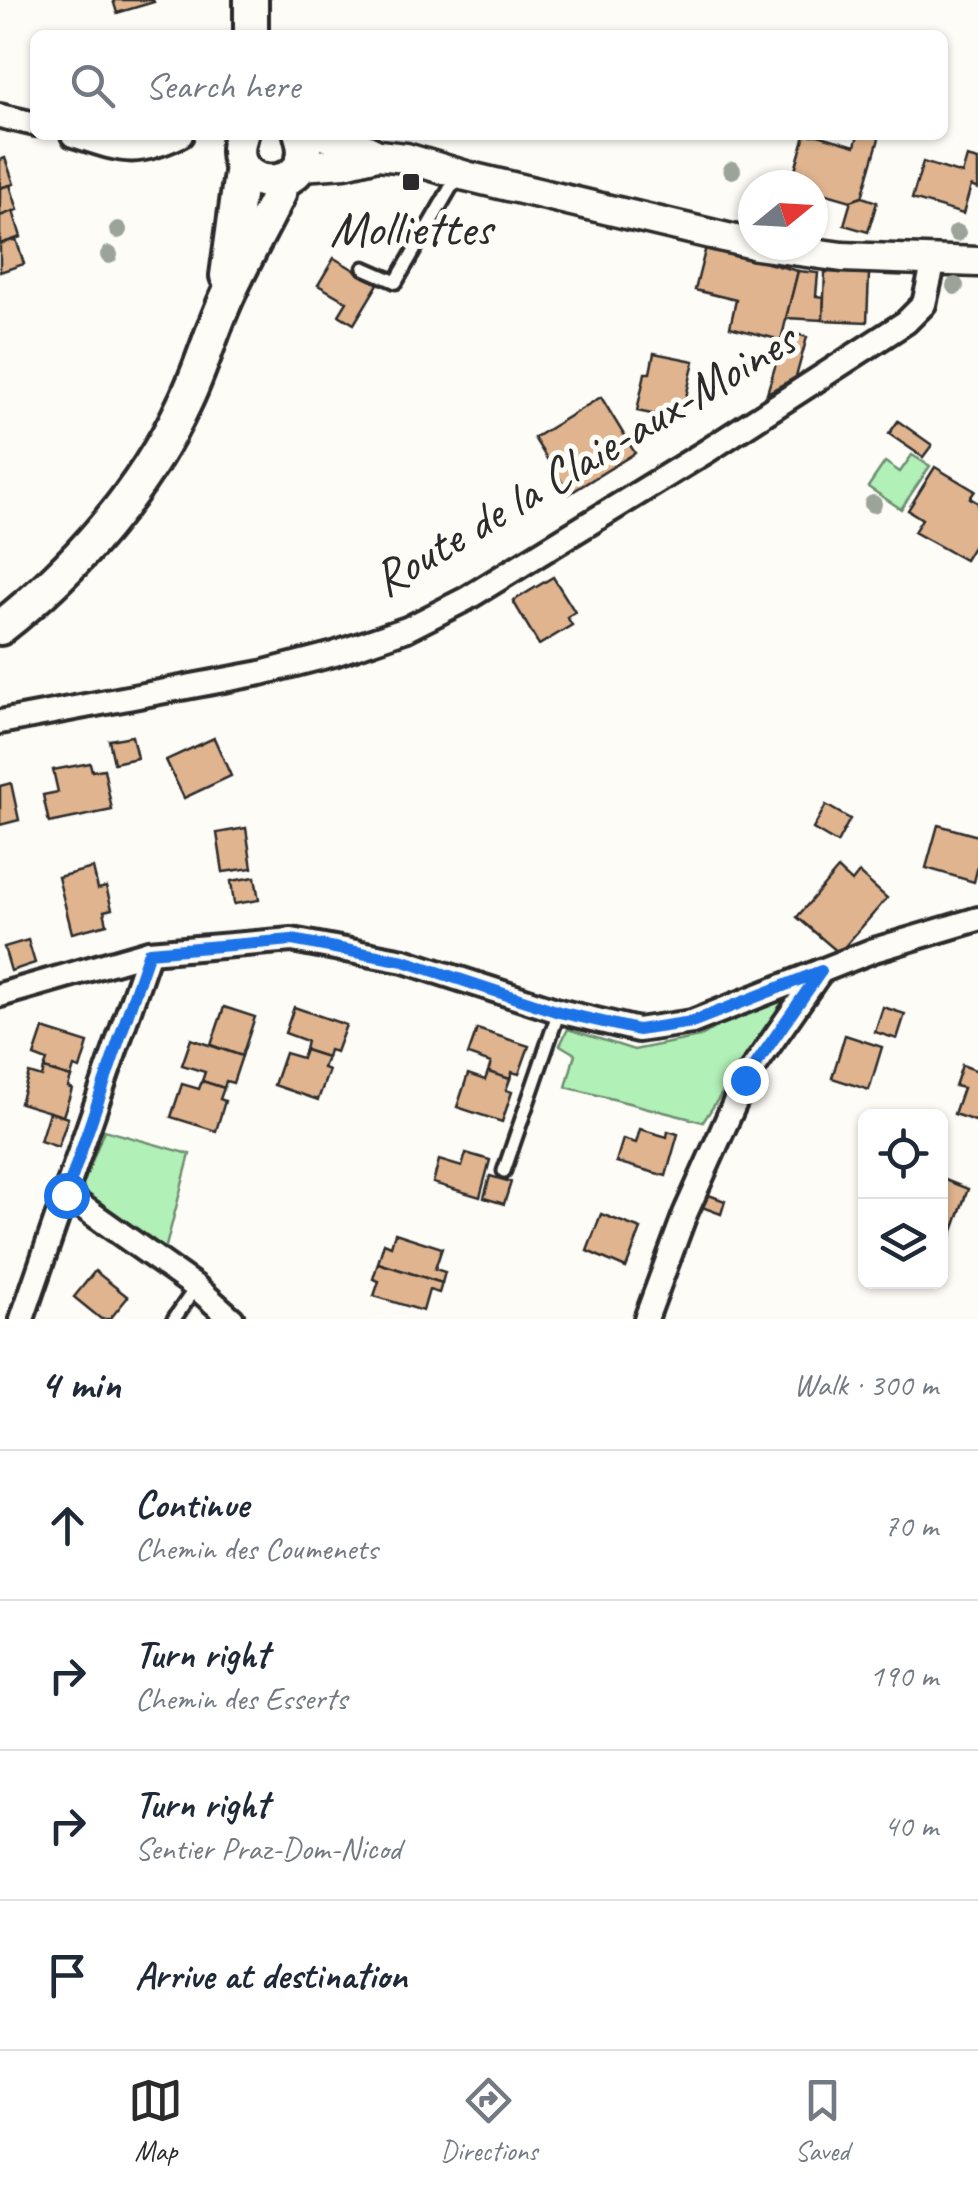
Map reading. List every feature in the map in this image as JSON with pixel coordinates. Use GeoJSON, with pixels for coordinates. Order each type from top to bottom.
{"type":"FeatureCollection","features":[{"type":"Feature","properties":{"kind":"main road"},"geometry":{"type":"LineString","coordinates":[[251,0],[251,30]]}},
{"type":"Feature","properties":{"kind":"main road"},"geometry":{"type":"LineString","coordinates":[[268,0],[269,30]]}},
{"type":"Feature","properties":{"kind":"main road"},"geometry":{"type":"LineString","coordinates":[[242,150],[259,180],[294,161]]}},
{"type":"Feature","properties":{"kind":"main road"},"geometry":{"type":"LineString","coordinates":[[222,310],[242,150]]}},
{"type":"Feature","properties":{"kind":"main road"},"geometry":{"type":"LineString","coordinates":[[0,628],[45,591],[122,505],[184,406],[222,310],[294,161]]}},
{"type":"Feature","properties":{"kind":"street"},"geometry":{"type":"LineString","coordinates":[[0,116],[30,123]]}},
{"type":"Feature","properties":{"kind":"street"},"geometry":{"type":"LineString","coordinates":[[89,140],[122,150],[151,149],[170,140]]}},
{"type":"Feature","properties":{"kind":"street"},"geometry":{"type":"LineString","coordinates":[[347,140],[378,155]]}},
{"type":"Feature","properties":{"kind":"street"},"geometry":{"type":"LineString","coordinates":[[294,161],[344,163],[378,155],[406,158],[738,241]]}},
{"type":"Feature","properties":{"kind":"street"},"geometry":{"type":"LineString","coordinates":[[828,256],[978,262]]}},
{"type":"Feature","properties":{"kind":"street","name":"Route de la Claie-aux-Moines"},"geometry":{"type":"LineString","coordinates":[[2,718],[261,672],[334,654],[407,629],[466,599],[906,322],[924,304],[934,260]]}},
{"type":"Feature","properties":{"kind":"street"},"geometry":{"type":"LineString","coordinates":[[0,996],[149,952],[292,940],[404,961],[559,1012],[638,1030],[692,1022],[924,933],[978,920]]}},
{"type":"Feature","properties":{"kind":"street"},"geometry":{"type":"LineString","coordinates":[[22,1319],[149,952]]}},
{"type":"Feature","properties":{"kind":"street"},"geometry":{"type":"LineString","coordinates":[[646,1319],[685,1214],[745,1080],[821,971]]}},
{"type":"Feature","properties":{"kind":"street"},"geometry":{"type":"LineString","coordinates":[[66,1195],[196,1288],[232,1319]]}},
{"type":"Feature","properties":{"kind":"lane"},"geometry":{"type":"LineString","coordinates":[[364,268],[396,282],[451,187],[466,176]]}},
{"type":"Feature","properties":{"kind":"lane"},"geometry":{"type":"LineString","coordinates":[[504,1171],[559,1012]]}},
{"type":"Feature","properties":{"kind":"lane"},"geometry":{"type":"LineString","coordinates":[[174,1319],[196,1288]]}},
{"type":"Feature","properties":{"kind":"green space"},"geometry":{"type":"Polygon","coordinates":[[[912,455],[930,466],[901,509],[868,487],[885,462],[900,472],[912,455]]]}},
{"type":"Feature","properties":{"kind":"green space"},"geometry":{"type":"Polygon","coordinates":[[[796,982],[806,992],[768,1023],[703,1122],[566,1087],[575,1054],[560,1045],[568,1029],[634,1050],[699,1037],[796,982]]]}},
{"type":"Feature","properties":{"kind":"green space"},"geometry":{"type":"Polygon","coordinates":[[[104,1130],[190,1154],[165,1250],[86,1193],[83,1185],[104,1130]]]}},
{"type":"Feature","properties":{"kind":"building"},"geometry":{"type":"Polygon","coordinates":[[[113,0],[153,0],[154,2],[117,13],[113,0]]]}},
{"type":"Feature","properties":{"kind":"building"},"geometry":{"type":"Polygon","coordinates":[[[804,140],[835,140],[855,146],[857,140],[879,140],[862,197],[851,201],[828,194],[828,170],[795,170],[804,140]]]}},
{"type":"Feature","properties":{"kind":"building"},"geometry":{"type":"Polygon","coordinates":[[[967,157],[978,160],[978,189],[971,186],[963,214],[912,199],[923,162],[962,174],[967,157]]]}},
{"type":"Feature","properties":{"kind":"building"},"geometry":{"type":"Polygon","coordinates":[[[5,158],[14,184],[0,188],[0,160],[5,158]]]}},
{"type":"Feature","properties":{"kind":"building"},"geometry":{"type":"Polygon","coordinates":[[[10,185],[18,210],[0,216],[0,188],[10,185]]]}},
{"type":"Feature","properties":{"kind":"building"},"geometry":{"type":"Polygon","coordinates":[[[862,197],[877,202],[868,232],[844,225],[851,201],[862,197]]]}},
{"type":"Feature","properties":{"kind":"building"},"geometry":{"type":"Polygon","coordinates":[[[13,211],[21,237],[0,244],[0,216],[13,211]]]}},
{"type":"Feature","properties":{"kind":"building"},"geometry":{"type":"Polygon","coordinates":[[[16,239],[24,264],[0,272],[0,244],[16,239]]]}},
{"type":"Feature","properties":{"kind":"building"},"geometry":{"type":"Polygon","coordinates":[[[706,247],[738,255],[738,260],[756,260],[798,271],[781,340],[730,327],[736,300],[695,290],[706,247]]]}},
{"type":"Feature","properties":{"kind":"building"},"geometry":{"type":"Polygon","coordinates":[[[334,258],[378,284],[354,324],[339,315],[347,302],[318,285],[334,258]]]}},
{"type":"Feature","properties":{"kind":"building"},"geometry":{"type":"Polygon","coordinates":[[[798,271],[818,273],[816,296],[824,297],[823,320],[786,318],[798,271]]]}},
{"type":"Feature","properties":{"kind":"building"},"geometry":{"type":"Polygon","coordinates":[[[825,272],[869,274],[867,322],[823,320],[825,272]]]}},
{"type":"Feature","properties":{"kind":"building"},"geometry":{"type":"Polygon","coordinates":[[[786,331],[807,337],[796,377],[767,393],[786,331]]]}},
{"type":"Feature","properties":{"kind":"building"},"geometry":{"type":"Polygon","coordinates":[[[654,353],[694,361],[681,420],[637,411],[645,373],[650,373],[654,353]]]}},
{"type":"Feature","properties":{"kind":"building"},"geometry":{"type":"Polygon","coordinates":[[[601,397],[635,453],[569,494],[534,438],[601,397]]]}},
{"type":"Feature","properties":{"kind":"building"},"geometry":{"type":"Polygon","coordinates":[[[898,421],[932,445],[923,457],[889,434],[898,421]]]}},
{"type":"Feature","properties":{"kind":"building"},"geometry":{"type":"Polygon","coordinates":[[[935,467],[975,491],[970,498],[978,503],[978,539],[965,560],[914,532],[922,519],[908,510],[935,467]]]}},
{"type":"Feature","properties":{"kind":"building"},"geometry":{"type":"Polygon","coordinates":[[[553,577],[575,612],[567,617],[572,625],[539,645],[513,601],[553,577]]]}},
{"type":"Feature","properties":{"kind":"building"},"geometry":{"type":"Polygon","coordinates":[[[132,736],[137,758],[114,763],[109,740],[132,736]]]}},
{"type":"Feature","properties":{"kind":"building"},"geometry":{"type":"Polygon","coordinates":[[[214,738],[231,776],[184,798],[166,760],[214,738]]]}},
{"type":"Feature","properties":{"kind":"building"},"geometry":{"type":"Polygon","coordinates":[[[90,763],[92,771],[104,769],[112,810],[49,823],[43,795],[58,792],[53,770],[90,763]]]}},
{"type":"Feature","properties":{"kind":"building"},"geometry":{"type":"Polygon","coordinates":[[[11,783],[19,820],[0,825],[0,786],[11,783]]]}},
{"type":"Feature","properties":{"kind":"building"},"geometry":{"type":"Polygon","coordinates":[[[826,805],[850,819],[837,843],[813,829],[826,805]]]}},
{"type":"Feature","properties":{"kind":"building"},"geometry":{"type":"Polygon","coordinates":[[[938,825],[978,836],[974,882],[926,868],[938,825]]]}},
{"type":"Feature","properties":{"kind":"building"},"geometry":{"type":"Polygon","coordinates":[[[246,828],[252,868],[223,872],[217,833],[246,828]]]}},
{"type":"Feature","properties":{"kind":"building"},"geometry":{"type":"Polygon","coordinates":[[[93,868],[98,889],[106,887],[112,909],[104,911],[107,924],[72,933],[58,877],[93,868]]]}},
{"type":"Feature","properties":{"kind":"building"},"geometry":{"type":"Polygon","coordinates":[[[838,869],[852,882],[859,873],[887,898],[839,953],[797,917],[838,869]]]}},
{"type":"Feature","properties":{"kind":"building"},"geometry":{"type":"Polygon","coordinates":[[[255,877],[259,900],[234,904],[231,881],[255,877]]]}},
{"type":"Feature","properties":{"kind":"building"},"geometry":{"type":"Polygon","coordinates":[[[28,940],[35,963],[11,971],[4,947],[28,940]]]}},
{"type":"Feature","properties":{"kind":"building"},"geometry":{"type":"Polygon","coordinates":[[[224,1007],[255,1017],[242,1056],[211,1045],[224,1007]]]}},
{"type":"Feature","properties":{"kind":"building"},"geometry":{"type":"Polygon","coordinates":[[[294,1007],[346,1025],[336,1052],[329,1050],[327,1057],[305,1050],[307,1041],[285,1033],[294,1007]]]}},
{"type":"Feature","properties":{"kind":"building"},"geometry":{"type":"Polygon","coordinates":[[[883,1007],[905,1014],[897,1039],[875,1032],[883,1007]]]}},
{"type":"Feature","properties":{"kind":"building"},"geometry":{"type":"Polygon","coordinates":[[[43,1029],[88,1043],[80,1069],[74,1067],[71,1077],[44,1069],[47,1061],[34,1056],[43,1029]]]}},
{"type":"Feature","properties":{"kind":"building"},"geometry":{"type":"Polygon","coordinates":[[[477,1029],[529,1046],[519,1074],[512,1072],[510,1079],[488,1072],[491,1063],[468,1055],[477,1029]]]}},
{"type":"Feature","properties":{"kind":"building"},"geometry":{"type":"Polygon","coordinates":[[[845,1035],[882,1047],[869,1090],[832,1078],[845,1035]]]}},
{"type":"Feature","properties":{"kind":"building"},"geometry":{"type":"Polygon","coordinates":[[[191,1039],[242,1056],[233,1083],[226,1081],[224,1088],[202,1081],[205,1072],[182,1065],[191,1039]]]}},
{"type":"Feature","properties":{"kind":"building"},"geometry":{"type":"Polygon","coordinates":[[[305,1050],[327,1057],[323,1068],[329,1070],[318,1100],[274,1085],[285,1053],[302,1058],[305,1050]]]}},
{"type":"Feature","properties":{"kind":"building"},"geometry":{"type":"Polygon","coordinates":[[[962,1065],[978,1071],[978,1122],[954,1114],[963,1088],[955,1086],[962,1065]]]}},
{"type":"Feature","properties":{"kind":"building"},"geometry":{"type":"Polygon","coordinates":[[[44,1069],[71,1077],[68,1087],[72,1089],[63,1116],[20,1103],[29,1073],[42,1077],[44,1069]]]}},
{"type":"Feature","properties":{"kind":"building"},"geometry":{"type":"Polygon","coordinates":[[[488,1072],[510,1079],[506,1090],[512,1092],[502,1122],[457,1107],[468,1074],[485,1080],[488,1072]]]}},
{"type":"Feature","properties":{"kind":"building"},"geometry":{"type":"Polygon","coordinates":[[[202,1081],[224,1088],[220,1099],[225,1101],[216,1131],[171,1117],[182,1084],[199,1089],[202,1081]]]}},
{"type":"Feature","properties":{"kind":"building"},"geometry":{"type":"Polygon","coordinates":[[[49,1112],[68,1118],[58,1147],[40,1141],[49,1112]]]}},
{"type":"Feature","properties":{"kind":"building"},"geometry":{"type":"Polygon","coordinates":[[[640,1129],[667,1137],[668,1131],[678,1134],[666,1176],[616,1162],[623,1139],[636,1143],[640,1129]]]}},
{"type":"Feature","properties":{"kind":"building"},"geometry":{"type":"Polygon","coordinates":[[[466,1153],[490,1160],[480,1197],[433,1183],[439,1160],[462,1167],[466,1153]]]}},
{"type":"Feature","properties":{"kind":"building"},"geometry":{"type":"Polygon","coordinates":[[[490,1176],[511,1182],[504,1204],[484,1198],[490,1176]]]}},
{"type":"Feature","properties":{"kind":"building"},"geometry":{"type":"Polygon","coordinates":[[[948,1181],[968,1189],[948,1245],[948,1181]]]}},
{"type":"Feature","properties":{"kind":"building"},"geometry":{"type":"Polygon","coordinates":[[[706,1194],[725,1201],[721,1214],[702,1207],[706,1194]]]}},
{"type":"Feature","properties":{"kind":"building"},"geometry":{"type":"Polygon","coordinates":[[[601,1214],[641,1229],[626,1268],[587,1251],[601,1214]]]}},
{"type":"Feature","properties":{"kind":"building"},"geometry":{"type":"Polygon","coordinates":[[[395,1233],[442,1248],[435,1269],[445,1272],[442,1283],[378,1263],[384,1243],[391,1246],[395,1233]]]}},
{"type":"Feature","properties":{"kind":"building"},"geometry":{"type":"Polygon","coordinates":[[[378,1263],[442,1283],[439,1293],[429,1290],[423,1311],[374,1296],[379,1281],[373,1279],[378,1263]]]}},
{"type":"Feature","properties":{"kind":"building"},"geometry":{"type":"Polygon","coordinates":[[[95,1271],[128,1297],[110,1319],[101,1319],[74,1297],[95,1271]]]}},
{"type":"Feature","properties":{"kind":"place","name":"Molliettes"},"geometry":{"type":"Point","coordinates":[411,182]}},
{"type":"Feature","properties":{"kind":"route"},"geometry":{"type":"LineString","coordinates":[[66,1195],[149,952],[292,940],[404,961],[559,1012],[638,1030],[692,1022],[821,971],[745,1080]]}}]}
